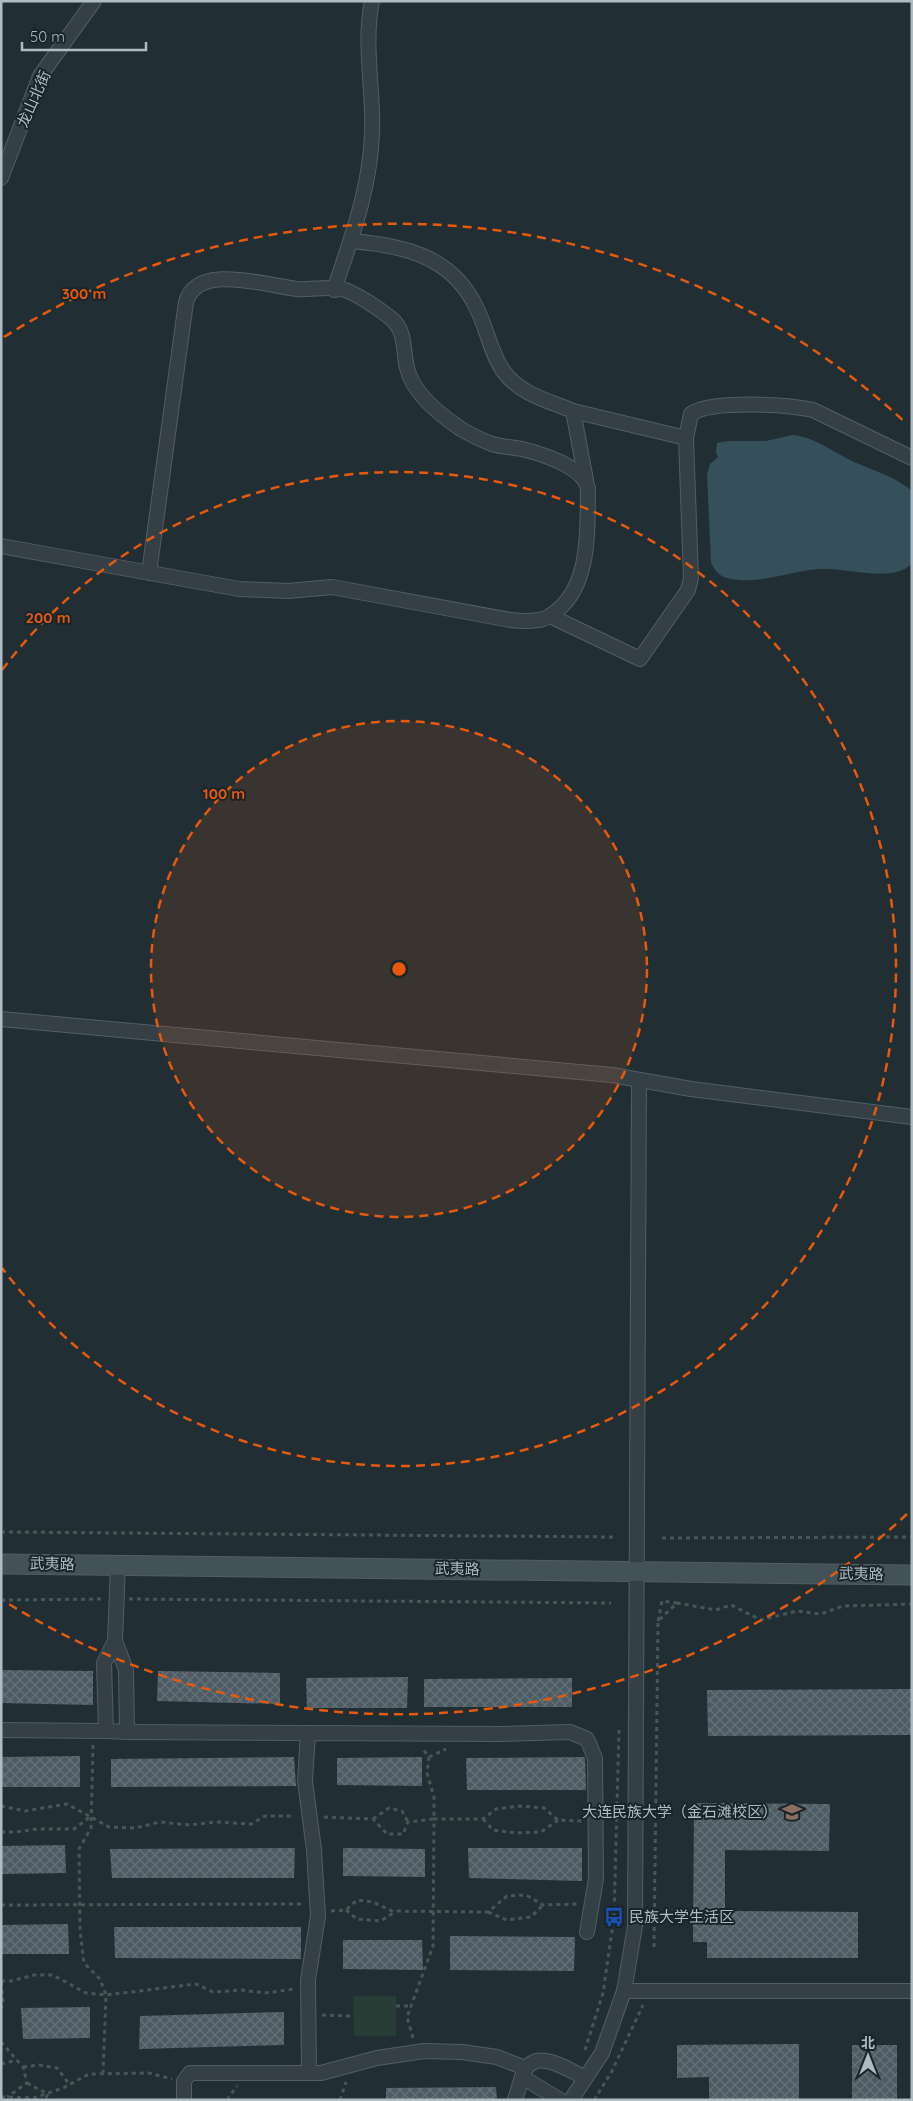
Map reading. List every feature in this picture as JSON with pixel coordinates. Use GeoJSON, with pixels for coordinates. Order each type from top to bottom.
{"type":"FeatureCollection","features":[{"type":"Feature","properties":{"kind":"main road","name":"武夷路"},"geometry":{"type":"LineString","coordinates":[[1,1564],[912,1575]]}},
{"type":"Feature","properties":{"kind":"street","name":"龙山北街"},"geometry":{"type":"LineString","coordinates":[[1,178],[40,76],[94,1]]}},
{"type":"Feature","properties":{"kind":"street"},"geometry":{"type":"LineString","coordinates":[[334,290],[358,221],[368,170],[372,135],[368,61],[369,14],[372,1]]}},
{"type":"Feature","properties":{"kind":"street"},"geometry":{"type":"LineString","coordinates":[[350,241],[406,248],[426,257],[444,270],[469,292],[505,373],[531,394],[573,411],[686,438]]}},
{"type":"Feature","properties":{"kind":"street"},"geometry":{"type":"LineString","coordinates":[[149,573],[188,295],[206,282],[222,278],[296,289],[342,289],[354,294],[395,323],[405,344],[407,366],[415,387],[457,426],[492,444],[524,450],[559,463],[586,480]]}},
{"type":"Feature","properties":{"kind":"street"},"geometry":{"type":"LineString","coordinates":[[550,616],[640,659],[688,590],[691,578],[686,438],[691,414],[698,410],[716,406],[792,406],[813,410],[912,458]]}},
{"type":"Feature","properties":{"kind":"street"},"geometry":{"type":"LineString","coordinates":[[1,546],[257,591],[288,592],[332,587],[510,620],[529,621],[550,616],[566,602],[583,566],[586,545],[588,488],[573,411]]}},
{"type":"Feature","properties":{"kind":"street"},"geometry":{"type":"LineString","coordinates":[[1,1019],[612,1075],[691,1089],[912,1117]]}},
{"type":"Feature","properties":{"kind":"street"},"geometry":{"type":"LineString","coordinates":[[571,2100],[602,2053],[624,1991],[635,1926],[639,1080]]}},
{"type":"Feature","properties":{"kind":"street"},"geometry":{"type":"LineString","coordinates":[[118,1565],[115,1641],[126,1670],[127,1732]]}},
{"type":"Feature","properties":{"kind":"street"},"geometry":{"type":"LineString","coordinates":[[102,1731],[104,1662],[115,1641]]}},
{"type":"Feature","properties":{"kind":"street"},"geometry":{"type":"LineString","coordinates":[[1,1730],[418,1734],[570,1732],[588,1739],[595,1758],[596,1879],[590,1904],[588,1932]]}},
{"type":"Feature","properties":{"kind":"street"},"geometry":{"type":"LineString","coordinates":[[308,1733],[305,1781],[318,1908],[308,1988],[309,2073]]}},
{"type":"Feature","properties":{"kind":"street"},"geometry":{"type":"LineString","coordinates":[[624,1991],[912,1990]]}},
{"type":"Feature","properties":{"kind":"street"},"geometry":{"type":"LineString","coordinates":[[184,2100],[184,2081],[190,2073],[321,2073],[377,2058],[416,2052],[462,2052],[497,2057],[524,2073],[560,2100]]}},
{"type":"Feature","properties":{"kind":"street"},"geometry":{"type":"LineString","coordinates":[[516,2100],[524,2073],[537,2060],[550,2060],[585,2078]]}},
{"type":"Feature","properties":{"kind":"path"},"geometry":{"type":"LineString","coordinates":[[1,1532],[614,1537]]}},
{"type":"Feature","properties":{"kind":"path"},"geometry":{"type":"LineString","coordinates":[[662,1538],[912,1537]]}},
{"type":"Feature","properties":{"kind":"path"},"geometry":{"type":"LineString","coordinates":[[1,1600],[116,1599],[611,1603]]}},
{"type":"Feature","properties":{"kind":"path"},"geometry":{"type":"LineString","coordinates":[[654,1947],[658,1621],[662,1601],[716,1610],[731,1605],[761,1620],[797,1611],[822,1614],[843,1606],[912,1604]]}},
{"type":"Feature","properties":{"kind":"path"},"geometry":{"type":"LineString","coordinates":[[658,1621],[678,1603]]}},
{"type":"Feature","properties":{"kind":"path"},"geometry":{"type":"LineString","coordinates":[[102,1731],[93,1746],[91,1828],[79,1849],[80,1930],[84,1962],[100,1979],[106,1995],[103,2073]]}},
{"type":"Feature","properties":{"kind":"path"},"geometry":{"type":"LineString","coordinates":[[416,2052],[407,2016],[433,1946],[434,1819],[434,1797],[426,1773],[429,1756],[418,1743],[418,1734]]}},
{"type":"Feature","properties":{"kind":"path"},"geometry":{"type":"LineString","coordinates":[[1,1806],[25,1811],[67,1804],[108,1827],[135,1828],[160,1822],[189,1825],[217,1822],[251,1824],[265,1816],[373,1819],[389,1808],[402,1811],[408,1822]]}},
{"type":"Feature","properties":{"kind":"path"},"geometry":{"type":"LineString","coordinates":[[408,1822],[434,1819],[483,1819],[496,1809],[520,1806],[544,1808],[558,1820]]}},
{"type":"Feature","properties":{"kind":"path"},"geometry":{"type":"LineString","coordinates":[[1,1832],[16,1832],[37,1828],[74,1829],[91,1816]]}},
{"type":"Feature","properties":{"kind":"path"},"geometry":{"type":"LineString","coordinates":[[373,1819],[387,1834],[403,1834],[408,1822]]}},
{"type":"Feature","properties":{"kind":"path"},"geometry":{"type":"LineString","coordinates":[[483,1819],[493,1830],[515,1833],[541,1832],[558,1820],[595,1820]]}},
{"type":"Feature","properties":{"kind":"path"},"geometry":{"type":"LineString","coordinates":[[488,1912],[507,1896],[526,1895],[543,1905],[590,1904]]}},
{"type":"Feature","properties":{"kind":"path"},"geometry":{"type":"LineString","coordinates":[[346,1910],[357,1900],[373,1902],[396,1911],[488,1912],[507,1920],[531,1917],[543,1905]]}},
{"type":"Feature","properties":{"kind":"path"},"geometry":{"type":"LineString","coordinates":[[1,1905],[318,1908],[346,1910],[357,1919],[381,1921],[396,1911]]}},
{"type":"Feature","properties":{"kind":"path"},"geometry":{"type":"LineString","coordinates":[[1,2009],[3,2002],[1,1982],[34,1975],[53,1975],[86,1993],[106,1995],[196,1984],[213,1992],[242,1990],[264,1993],[308,1988]]}},
{"type":"Feature","properties":{"kind":"path"},"geometry":{"type":"LineString","coordinates":[[396,2006],[412,2006]]}},
{"type":"Feature","properties":{"kind":"path"},"geometry":{"type":"LineString","coordinates":[[309,2015],[354,2016]]}},
{"type":"Feature","properties":{"kind":"path"},"geometry":{"type":"LineString","coordinates":[[1,2042],[23,2067],[27,2083],[48,2094]]}},
{"type":"Feature","properties":{"kind":"path"},"geometry":{"type":"LineString","coordinates":[[1,2064],[18,2060]]}},
{"type":"Feature","properties":{"kind":"path"},"geometry":{"type":"LineString","coordinates":[[23,2067],[39,2064],[57,2068],[70,2085]]}},
{"type":"Feature","properties":{"kind":"path"},"geometry":{"type":"LineString","coordinates":[[4,2098],[34,2098],[70,2085],[90,2074],[148,2073],[184,2081]]}},
{"type":"Feature","properties":{"kind":"path"},"geometry":{"type":"LineString","coordinates":[[4,2098],[27,2083]]}},
{"type":"Feature","properties":{"kind":"path"},"geometry":{"type":"LineString","coordinates":[[45,2100],[48,2094]]}},
{"type":"Feature","properties":{"kind":"green space"},"geometry":{"type":"Polygon","coordinates":[[[353,1996],[396,1996],[396,2036],[354,2036],[353,1996]]]}},
{"type":"Feature","properties":{"kind":"water"},"geometry":{"type":"Polygon","coordinates":[[[793,435],[814,441],[896,480],[912,491],[912,563],[905,569],[885,574],[817,569],[765,579],[740,580],[727,578],[717,572],[711,562],[707,475],[710,464],[718,457],[716,452],[717,443],[728,441],[766,441],[793,435]]]}},
{"type":"Feature","properties":{"kind":"building"},"geometry":{"type":"Polygon","coordinates":[[[1,1670],[93,1671],[93,1705],[1,1703],[1,1670]]]}},
{"type":"Feature","properties":{"kind":"building"},"geometry":{"type":"Polygon","coordinates":[[[158,1671],[280,1673],[280,1704],[157,1701],[158,1671]]]}},
{"type":"Feature","properties":{"kind":"building"},"geometry":{"type":"Polygon","coordinates":[[[408,1677],[407,1708],[307,1708],[306,1678],[408,1677]]]}},
{"type":"Feature","properties":{"kind":"building"},"geometry":{"type":"Polygon","coordinates":[[[572,1678],[572,1707],[424,1707],[424,1679],[572,1678]]]}},
{"type":"Feature","properties":{"kind":"building"},"geometry":{"type":"Polygon","coordinates":[[[912,1689],[912,1735],[708,1736],[707,1690],[912,1689]]]}},
{"type":"Feature","properties":{"kind":"building"},"geometry":{"type":"Polygon","coordinates":[[[80,1756],[80,1787],[1,1787],[1,1757],[80,1756]]]}},
{"type":"Feature","properties":{"kind":"building"},"geometry":{"type":"Polygon","coordinates":[[[294,1757],[296,1786],[111,1787],[111,1759],[294,1757]]]}},
{"type":"Feature","properties":{"kind":"building"},"geometry":{"type":"Polygon","coordinates":[[[422,1757],[422,1786],[337,1785],[337,1758],[422,1757]]]}},
{"type":"Feature","properties":{"kind":"building"},"geometry":{"type":"Polygon","coordinates":[[[585,1757],[586,1790],[467,1790],[466,1758],[585,1757]]]}},
{"type":"Feature","properties":{"kind":"building"},"geometry":{"type":"Polygon","coordinates":[[[694,1803],[830,1804],[829,1851],[725,1850],[725,1911],[858,1912],[858,1958],[707,1958],[707,1942],[693,1942],[694,1803]]]}},
{"type":"Feature","properties":{"kind":"building"},"geometry":{"type":"Polygon","coordinates":[[[65,1845],[66,1873],[1,1874],[1,1846],[65,1845]]]}},
{"type":"Feature","properties":{"kind":"building"},"geometry":{"type":"Polygon","coordinates":[[[295,1848],[294,1878],[112,1878],[110,1849],[295,1848]]]}},
{"type":"Feature","properties":{"kind":"building"},"geometry":{"type":"Polygon","coordinates":[[[343,1848],[425,1849],[425,1877],[343,1876],[343,1848]]]}},
{"type":"Feature","properties":{"kind":"building"},"geometry":{"type":"Polygon","coordinates":[[[468,1848],[582,1848],[582,1881],[469,1878],[468,1848]]]}},
{"type":"Feature","properties":{"kind":"building"},"geometry":{"type":"Polygon","coordinates":[[[68,1924],[69,1954],[1,1954],[1,1925],[68,1924]]]}},
{"type":"Feature","properties":{"kind":"building"},"geometry":{"type":"Polygon","coordinates":[[[114,1927],[301,1927],[301,1959],[115,1958],[114,1927]]]}},
{"type":"Feature","properties":{"kind":"building"},"geometry":{"type":"Polygon","coordinates":[[[450,1936],[575,1937],[574,1971],[450,1970],[450,1936]]]}},
{"type":"Feature","properties":{"kind":"building"},"geometry":{"type":"Polygon","coordinates":[[[343,1940],[422,1940],[423,1970],[343,1969],[343,1940]]]}},
{"type":"Feature","properties":{"kind":"building"},"geometry":{"type":"Polygon","coordinates":[[[90,2007],[90,2038],[23,2039],[21,2008],[90,2007]]]}},
{"type":"Feature","properties":{"kind":"building"},"geometry":{"type":"Polygon","coordinates":[[[284,2012],[284,2045],[139,2049],[140,2016],[284,2012]]]}},
{"type":"Feature","properties":{"kind":"building"},"geometry":{"type":"Polygon","coordinates":[[[799,2044],[799,2100],[709,2100],[709,2077],[677,2078],[677,2045],[799,2044]]]}},
{"type":"Feature","properties":{"kind":"building"},"geometry":{"type":"Polygon","coordinates":[[[852,2045],[897,2045],[897,2100],[852,2100],[852,2045]]]}},
{"type":"Feature","properties":{"kind":"building"},"geometry":{"type":"Polygon","coordinates":[[[496,2087],[497,2100],[386,2100],[386,2088],[496,2087]]]}},
{"type":"Feature","properties":{"kind":"place","name":"大连民族大学（金石滩校区）"},"geometry":{"type":"Point","coordinates":[792,1812]}},
{"type":"Feature","properties":{"kind":"place","name":"民族大学生活区"},"geometry":{"type":"Point","coordinates":[614,1917]}}]}
